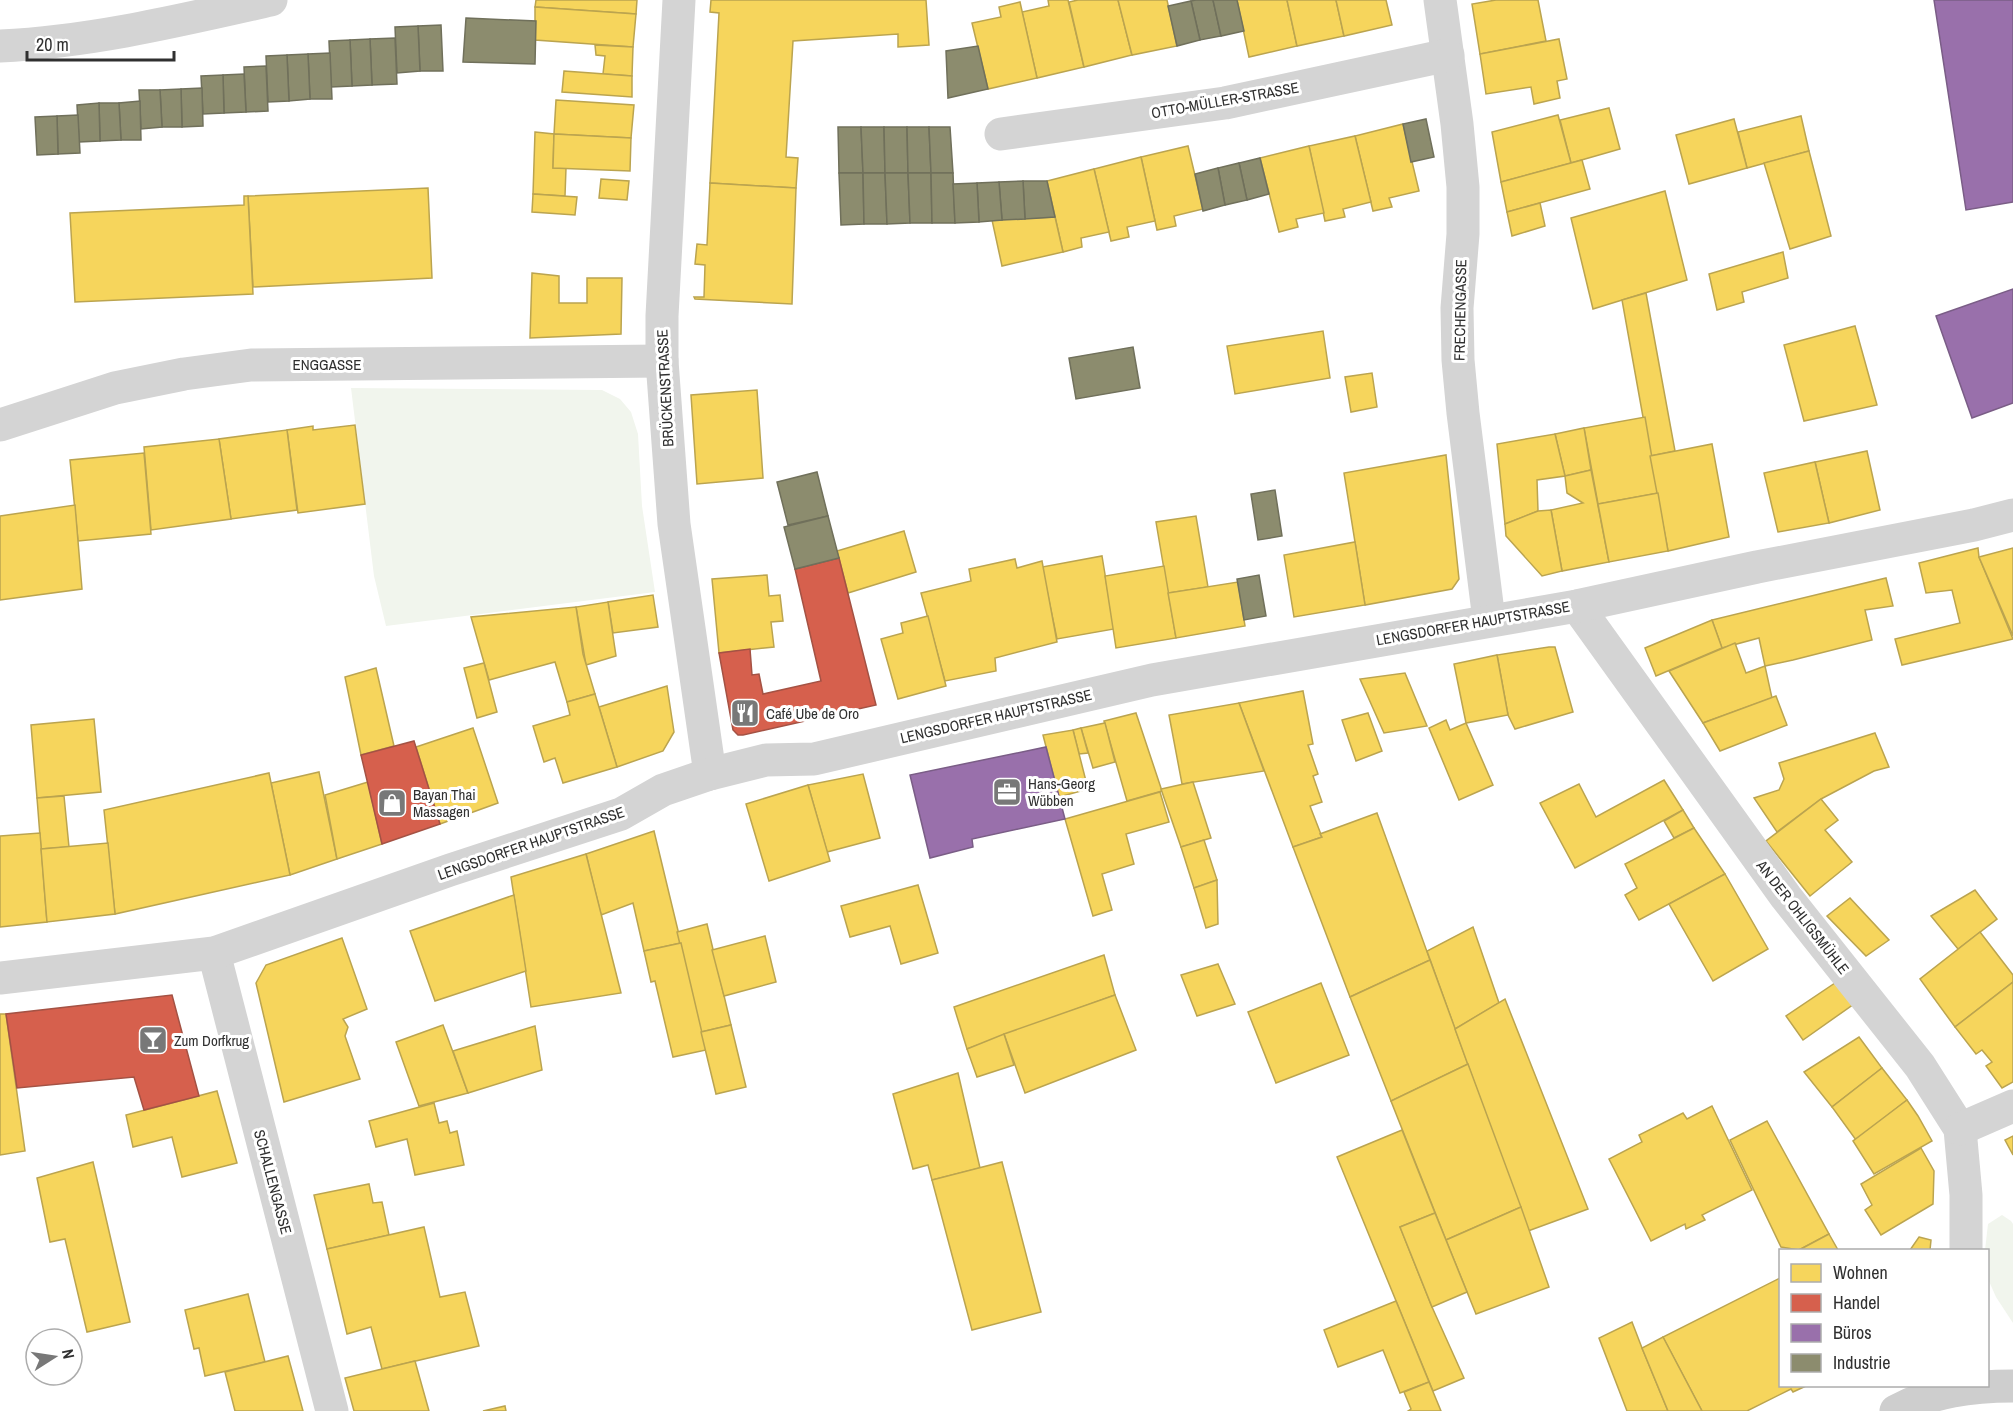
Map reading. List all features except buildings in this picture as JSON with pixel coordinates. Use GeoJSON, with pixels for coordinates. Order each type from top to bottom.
{"type":"FeatureCollection","features":[{"type":"Feature","properties":{"kind":"street"},"geometry":{"type":"LineString","coordinates":[[0,46],[47,42],[168,24],[271,0]]}},
{"type":"Feature","properties":{"kind":"street","name":"BRÜCKENSTRASSE"},"geometry":{"type":"LineString","coordinates":[[679,0],[662,316],[662,362],[674,524],[710,774]]}},
{"type":"Feature","properties":{"kind":"street","name":"FRECHENGASSE"},"geometry":{"type":"LineString","coordinates":[[1440,0],[1463,187],[1463,234],[1457,308],[1458,360],[1489,620]]}},
{"type":"Feature","properties":{"kind":"street","name":"OTTO-MÜLLER-STRASSE"},"geometry":{"type":"LineString","coordinates":[[1001,134],[1225,103],[1448,55]]}},
{"type":"Feature","properties":{"kind":"street","name":"ENGGASSE"},"geometry":{"type":"LineString","coordinates":[[0,425],[115,388],[251,364],[662,362]]}},
{"type":"Feature","properties":{"kind":"street","name":"LENGSDORFER HAUPTSTRASSE"},"geometry":{"type":"LineString","coordinates":[[0,978],[214,953],[450,870],[621,814],[663,790],[710,774],[766,760],[814,759],[1152,680],[1577,606],[1757,567],[1974,525],[2013,514]]}},
{"type":"Feature","properties":{"kind":"street","name":"AN DER OHLIGSMÜHLE"},"geometry":{"type":"LineString","coordinates":[[1577,606],[1785,897],[1915,1059],[1960,1129],[1966,1195],[1966,1249]]}},
{"type":"Feature","properties":{"kind":"street","name":"SCHALLENGASSE"},"geometry":{"type":"LineString","coordinates":[[214,953],[332,1411]]}},
{"type":"Feature","properties":{"kind":"street"},"geometry":{"type":"LineString","coordinates":[[1960,1129],[2013,1106]]}},
{"type":"Feature","properties":{"kind":"street"},"geometry":{"type":"LineString","coordinates":[[1989,1386],[2013,1386]]}},
{"type":"Feature","properties":{"kind":"street"},"geometry":{"type":"LineString","coordinates":[[1896,1411],[1944,1391],[1971,1387]]}},
{"type":"Feature","properties":{"kind":"shaded area"},"geometry":{"type":"Polygon","coordinates":[[[351,388],[602,390],[620,399],[631,412],[638,434],[642,506],[655,592],[386,626],[374,576],[351,388]]]}},
{"type":"Feature","properties":{"kind":"shaded area"},"geometry":{"type":"Polygon","coordinates":[[[2002,1215],[2013,1224],[2013,1323],[1989,1281],[1989,1249],[1985,1249],[1988,1224],[2002,1215]]]}},
{"type":"Feature","properties":{"kind":"place","name":"Café Ube de Oro"},"geometry":{"type":"Point","coordinates":[745,713]}},
{"type":"Feature","properties":{"kind":"place","name":"Hans-Georg Wübben"},"geometry":{"type":"Point","coordinates":[1007,792]}},
{"type":"Feature","properties":{"kind":"place","name":"Bayan Thai Massagen"},"geometry":{"type":"Point","coordinates":[392,803]}},
{"type":"Feature","properties":{"kind":"place","name":"Zum Dorfkrug"},"geometry":{"type":"Point","coordinates":[153,1040]}}]}
